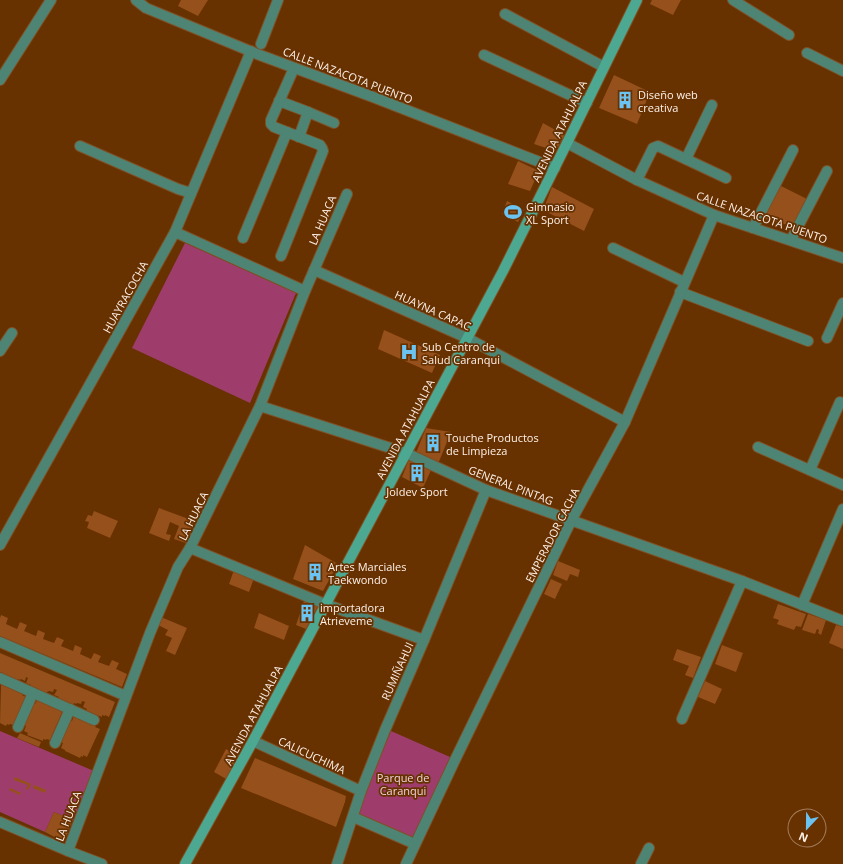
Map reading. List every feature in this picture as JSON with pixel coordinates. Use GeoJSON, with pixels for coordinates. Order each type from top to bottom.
{"type":"FeatureCollection","features":[{"type":"Feature","properties":{"kind":"main road","name":"AVENIDA ATAHUALPA"},"geometry":{"type":"LineString","coordinates":[[185,864],[253,741],[466,338],[503,271],[587,103],[636,0]]}},
{"type":"Feature","properties":{"kind":"street"},"geometry":{"type":"LineString","coordinates":[[0,80],[51,0]]}},
{"type":"Feature","properties":{"kind":"street","name":"CALLE NAZACOTA PUENTO"},"geometry":{"type":"LineString","coordinates":[[136,0],[146,8],[251,51],[554,168]]}},
{"type":"Feature","properties":{"kind":"street"},"geometry":{"type":"LineString","coordinates":[[261,44],[278,0]]}},
{"type":"Feature","properties":{"kind":"street"},"geometry":{"type":"LineString","coordinates":[[733,0],[789,35]]}},
{"type":"Feature","properties":{"kind":"street"},"geometry":{"type":"LineString","coordinates":[[505,14],[604,67]]}},
{"type":"Feature","properties":{"kind":"street","name":"HUAYRACOCHA"},"geometry":{"type":"LineString","coordinates":[[1,541],[175,232],[251,51]]}},
{"type":"Feature","properties":{"kind":"street"},"geometry":{"type":"LineString","coordinates":[[806,53],[843,71]]}},
{"type":"Feature","properties":{"kind":"street"},"geometry":{"type":"LineString","coordinates":[[484,55],[587,103]]}},
{"type":"Feature","properties":{"kind":"street"},"geometry":{"type":"LineString","coordinates":[[281,256],[323,151],[320,145],[274,127],[271,124],[271,120],[294,68]]}},
{"type":"Feature","properties":{"kind":"street"},"geometry":{"type":"LineString","coordinates":[[279,101],[334,123]]}},
{"type":"Feature","properties":{"kind":"street"},"geometry":{"type":"LineString","coordinates":[[686,159],[712,105]]}},
{"type":"Feature","properties":{"kind":"street"},"geometry":{"type":"LineString","coordinates":[[299,137],[308,112]]}},
{"type":"Feature","properties":{"kind":"street"},"geometry":{"type":"LineString","coordinates":[[243,238],[286,132]]}},
{"type":"Feature","properties":{"kind":"street","name":"CALLE NAZACOTA PUENTO"},"geometry":{"type":"LineString","coordinates":[[567,143],[637,180],[714,215],[843,258]]}},
{"type":"Feature","properties":{"kind":"street"},"geometry":{"type":"LineString","coordinates":[[80,146],[178,189],[191,193]]}},
{"type":"Feature","properties":{"kind":"street"},"geometry":{"type":"LineString","coordinates":[[637,180],[653,148],[658,146],[726,178]]}},
{"type":"Feature","properties":{"kind":"street"},"geometry":{"type":"LineString","coordinates":[[753,228],[793,150]]}},
{"type":"Feature","properties":{"kind":"street"},"geometry":{"type":"LineString","coordinates":[[791,240],[827,171]]}},
{"type":"Feature","properties":{"kind":"street","name":"LA HUACA"},"geometry":{"type":"LineString","coordinates":[[68,851],[156,618],[178,568],[190,548],[260,406],[305,291],[347,194]]}},
{"type":"Feature","properties":{"kind":"street","name":"EMPERADOR CACHA"},"geometry":{"type":"LineString","coordinates":[[406,864],[571,521],[625,422],[714,215]]}},
{"type":"Feature","properties":{"kind":"street"},"geometry":{"type":"LineString","coordinates":[[175,232],[305,291]]}},
{"type":"Feature","properties":{"kind":"street"},"geometry":{"type":"LineString","coordinates":[[613,248],[684,282]]}},
{"type":"Feature","properties":{"kind":"street","name":"HUAYNA CAPAC"},"geometry":{"type":"LineString","coordinates":[[314,270],[466,338],[625,422]]}},
{"type":"Feature","properties":{"kind":"street"},"geometry":{"type":"LineString","coordinates":[[680,292],[808,341]]}},
{"type":"Feature","properties":{"kind":"street"},"geometry":{"type":"LineString","coordinates":[[826,338],[843,303]]}},
{"type":"Feature","properties":{"kind":"street"},"geometry":{"type":"LineString","coordinates":[[0,351],[12,333]]}},
{"type":"Feature","properties":{"kind":"street"},"geometry":{"type":"LineString","coordinates":[[810,470],[840,402]]}},
{"type":"Feature","properties":{"kind":"street","name":"GENERAL PINTAG"},"geometry":{"type":"LineString","coordinates":[[260,406],[406,453],[486,490],[742,581],[843,621]]}},
{"type":"Feature","properties":{"kind":"street"},"geometry":{"type":"LineString","coordinates":[[758,447],[843,485]]}},
{"type":"Feature","properties":{"kind":"street","name":"RUMIÑAHUI"},"geometry":{"type":"LineString","coordinates":[[336,864],[384,730],[424,640],[486,490]]}},
{"type":"Feature","properties":{"kind":"street"},"geometry":{"type":"LineString","coordinates":[[802,605],[843,509]]}},
{"type":"Feature","properties":{"kind":"street"},"geometry":{"type":"LineString","coordinates":[[190,548],[325,604],[424,640]]}},
{"type":"Feature","properties":{"kind":"street"},"geometry":{"type":"LineString","coordinates":[[682,719],[742,581]]}},
{"type":"Feature","properties":{"kind":"street"},"geometry":{"type":"LineString","coordinates":[[0,642],[126,696]]}},
{"type":"Feature","properties":{"kind":"street"},"geometry":{"type":"LineString","coordinates":[[0,678],[94,720]]}},
{"type":"Feature","properties":{"kind":"street"},"geometry":{"type":"LineString","coordinates":[[18,727],[33,693]]}},
{"type":"Feature","properties":{"kind":"street"},"geometry":{"type":"LineString","coordinates":[[55,743],[70,709]]}},
{"type":"Feature","properties":{"kind":"street","name":"CALICUCHIMA"},"geometry":{"type":"LineString","coordinates":[[253,741],[362,791]]}},
{"type":"Feature","properties":{"kind":"street"},"geometry":{"type":"LineString","coordinates":[[353,817],[415,844]]}},
{"type":"Feature","properties":{"kind":"street"},"geometry":{"type":"LineString","coordinates":[[0,822],[68,851],[87,862],[102,864]]}},
{"type":"Feature","properties":{"kind":"street"},"geometry":{"type":"LineString","coordinates":[[641,864],[649,848]]}},
{"type":"Feature","properties":{"kind":"green space"},"geometry":{"type":"Polygon","coordinates":[[[185,243],[296,293],[250,403],[132,348],[185,243]]]}},
{"type":"Feature","properties":{"kind":"green space"},"geometry":{"type":"Polygon","coordinates":[[[0,731],[94,771],[73,820],[54,812],[45,832],[0,812],[0,731]]]}},
{"type":"Feature","properties":{"kind":"green space","name":"Parque de Caranqui"},"geometry":{"type":"Polygon","coordinates":[[[391,731],[450,757],[413,841],[355,816],[391,731]]]}},
{"type":"Feature","properties":{"kind":"building"},"geometry":{"type":"Polygon","coordinates":[[[181,0],[208,0],[198,16],[178,6],[181,0]]]}},
{"type":"Feature","properties":{"kind":"building"},"geometry":{"type":"Polygon","coordinates":[[[652,0],[681,0],[673,15],[650,4],[652,0]]]}},
{"type":"Feature","properties":{"kind":"building","name":"Diseño web creativa"},"geometry":{"type":"Polygon","coordinates":[[[614,75],[650,92],[637,124],[599,108],[614,75]]]}},
{"type":"Feature","properties":{"kind":"building"},"geometry":{"type":"Polygon","coordinates":[[[543,123],[566,136],[555,151],[534,144],[543,123]]]}},
{"type":"Feature","properties":{"kind":"building"},"geometry":{"type":"Polygon","coordinates":[[[518,161],[539,171],[530,191],[508,184],[518,161]]]}},
{"type":"Feature","properties":{"kind":"building"},"geometry":{"type":"Polygon","coordinates":[[[781,186],[809,200],[795,227],[762,218],[781,186]]]}},
{"type":"Feature","properties":{"kind":"building"},"geometry":{"type":"Polygon","coordinates":[[[552,187],[594,209],[584,231],[543,210],[552,187]]]}},
{"type":"Feature","properties":{"kind":"building","name":"Gimnasio XL Sport"},"geometry":{"type":"Polygon","coordinates":[[[507,201],[524,210],[518,222],[502,214],[507,201]]]}},
{"type":"Feature","properties":{"kind":"building","name":"Sub Centro de Salud Caranqui"},"geometry":{"type":"Polygon","coordinates":[[[384,330],[440,355],[432,373],[378,349],[384,330]]]}},
{"type":"Feature","properties":{"kind":"building","name":"Touche Productos de Limpieza"},"geometry":{"type":"Polygon","coordinates":[[[426,428],[451,432],[438,464],[416,453],[426,428]]]}},
{"type":"Feature","properties":{"kind":"building","name":"Joldev Sport"},"geometry":{"type":"Polygon","coordinates":[[[410,457],[432,468],[423,488],[402,477],[410,457]]]}},
{"type":"Feature","properties":{"kind":"building"},"geometry":{"type":"Polygon","coordinates":[[[159,508],[194,521],[186,543],[174,539],[179,526],[170,522],[166,534],[171,535],[169,541],[149,533],[159,508]]]}},
{"type":"Feature","properties":{"kind":"building"},"geometry":{"type":"Polygon","coordinates":[[[94,511],[118,521],[110,538],[87,528],[89,522],[85,521],[88,515],[92,516],[94,511]]]}},
{"type":"Feature","properties":{"kind":"building","name":"Artes Marciales Taekwondo"},"geometry":{"type":"Polygon","coordinates":[[[305,545],[338,564],[323,591],[293,579],[305,545]]]}},
{"type":"Feature","properties":{"kind":"building"},"geometry":{"type":"Polygon","coordinates":[[[558,561],[580,570],[578,577],[570,574],[567,581],[553,575],[558,561]]]}},
{"type":"Feature","properties":{"kind":"building"},"geometry":{"type":"Polygon","coordinates":[[[234,570],[254,578],[249,592],[229,584],[234,570]]]}},
{"type":"Feature","properties":{"kind":"building"},"geometry":{"type":"Polygon","coordinates":[[[551,579],[562,584],[555,599],[544,594],[551,579]]]}},
{"type":"Feature","properties":{"kind":"building","name":"importadora Atrieveme"},"geometry":{"type":"Polygon","coordinates":[[[305,598],[320,602],[306,629],[296,625],[305,598]]]}},
{"type":"Feature","properties":{"kind":"building"},"geometry":{"type":"Polygon","coordinates":[[[778,604],[806,614],[801,627],[796,626],[794,630],[777,624],[779,620],[773,618],[778,604]]]}},
{"type":"Feature","properties":{"kind":"building"},"geometry":{"type":"Polygon","coordinates":[[[259,613],[289,626],[284,640],[254,628],[259,613]]]}},
{"type":"Feature","properties":{"kind":"building"},"geometry":{"type":"Polygon","coordinates":[[[808,614],[826,620],[821,635],[818,633],[819,630],[817,629],[815,634],[802,630],[808,614]]]}},
{"type":"Feature","properties":{"kind":"building"},"geometry":{"type":"Polygon","coordinates":[[[1,615],[8,618],[6,624],[17,629],[20,622],[27,625],[24,631],[36,636],[38,630],[45,633],[43,639],[54,643],[57,637],[64,640],[61,646],[73,651],[75,645],[82,648],[80,654],[91,659],[94,653],[101,656],[98,662],[109,666],[112,660],[119,663],[116,669],[127,674],[122,687],[0,636],[1,615]]]}},
{"type":"Feature","properties":{"kind":"building"},"geometry":{"type":"Polygon","coordinates":[[[161,617],[187,628],[175,655],[166,651],[172,638],[165,635],[168,630],[158,625],[161,617]]]}},
{"type":"Feature","properties":{"kind":"building"},"geometry":{"type":"Polygon","coordinates":[[[836,625],[843,627],[843,649],[829,643],[836,625]]]}},
{"type":"Feature","properties":{"kind":"building"},"geometry":{"type":"Polygon","coordinates":[[[722,645],[743,653],[736,672],[715,664],[722,645]]]}},
{"type":"Feature","properties":{"kind":"building"},"geometry":{"type":"Polygon","coordinates":[[[677,649],[701,657],[693,678],[685,675],[689,666],[673,660],[677,649]]]}},
{"type":"Feature","properties":{"kind":"building"},"geometry":{"type":"Polygon","coordinates":[[[0,653],[115,702],[109,717],[102,715],[102,717],[86,711],[87,709],[83,707],[85,702],[82,701],[81,704],[74,703],[73,705],[58,698],[59,697],[54,695],[57,690],[54,689],[53,692],[49,691],[45,693],[30,687],[31,685],[26,683],[28,678],[26,677],[25,681],[18,679],[17,681],[2,675],[3,673],[0,672],[0,653]]]}},
{"type":"Feature","properties":{"kind":"building"},"geometry":{"type":"Polygon","coordinates":[[[705,681],[722,689],[715,704],[698,697],[705,681]]]}},
{"type":"Feature","properties":{"kind":"building"},"geometry":{"type":"Polygon","coordinates":[[[1,685],[6,685],[21,691],[20,693],[26,697],[14,725],[7,724],[6,726],[0,723],[1,685]]]}},
{"type":"Feature","properties":{"kind":"building"},"geometry":{"type":"Polygon","coordinates":[[[37,700],[59,709],[58,710],[62,712],[50,740],[43,739],[43,741],[27,735],[28,733],[24,731],[26,726],[24,725],[33,703],[35,704],[37,700]]]}},
{"type":"Feature","properties":{"kind":"building"},"geometry":{"type":"Polygon","coordinates":[[[74,716],[100,729],[87,757],[83,755],[83,757],[81,756],[80,758],[61,748],[63,743],[61,742],[70,720],[72,721],[74,716]]]}},
{"type":"Feature","properties":{"kind":"building"},"geometry":{"type":"Polygon","coordinates":[[[20,733],[41,742],[39,747],[17,738],[20,733]]]}},
{"type":"Feature","properties":{"kind":"building"},"geometry":{"type":"Polygon","coordinates":[[[226,749],[238,756],[226,779],[214,772],[226,749]]]}},
{"type":"Feature","properties":{"kind":"building"},"geometry":{"type":"Polygon","coordinates":[[[255,758],[346,796],[336,827],[241,788],[255,758]]]}},
{"type":"Feature","properties":{"kind":"building"},"geometry":{"type":"Polygon","coordinates":[[[15,777],[31,784],[28,790],[26,789],[28,785],[14,780],[15,777]]]}},
{"type":"Feature","properties":{"kind":"building"},"geometry":{"type":"Polygon","coordinates":[[[34,785],[46,790],[45,793],[33,788],[34,785]]]}},
{"type":"Feature","properties":{"kind":"building"},"geometry":{"type":"Polygon","coordinates":[[[10,788],[21,793],[20,795],[9,790],[10,788]]]}},
{"type":"Feature","properties":{"kind":"building"},"geometry":{"type":"Polygon","coordinates":[[[54,812],[73,820],[64,842],[45,832],[54,812]]]}},
{"type":"Feature","properties":{"kind":"place","name":"Diseño web creativa"},"geometry":{"type":"Point","coordinates":[625,100]}},
{"type":"Feature","properties":{"kind":"place","name":"Gimnasio XL Sport"},"geometry":{"type":"Point","coordinates":[513,212]}},
{"type":"Feature","properties":{"kind":"place","name":"Sub Centro de Salud Caranqui"},"geometry":{"type":"Point","coordinates":[409,352]}},
{"type":"Feature","properties":{"kind":"place","name":"Touche Productos de Limpieza"},"geometry":{"type":"Point","coordinates":[433,443]}},
{"type":"Feature","properties":{"kind":"place","name":"Joldev Sport"},"geometry":{"type":"Point","coordinates":[417,473]}},
{"type":"Feature","properties":{"kind":"place","name":"Artes Marciales Taekwondo"},"geometry":{"type":"Point","coordinates":[315,572]}},
{"type":"Feature","properties":{"kind":"place","name":"importadora Atrieveme"},"geometry":{"type":"Point","coordinates":[307,613]}}]}
